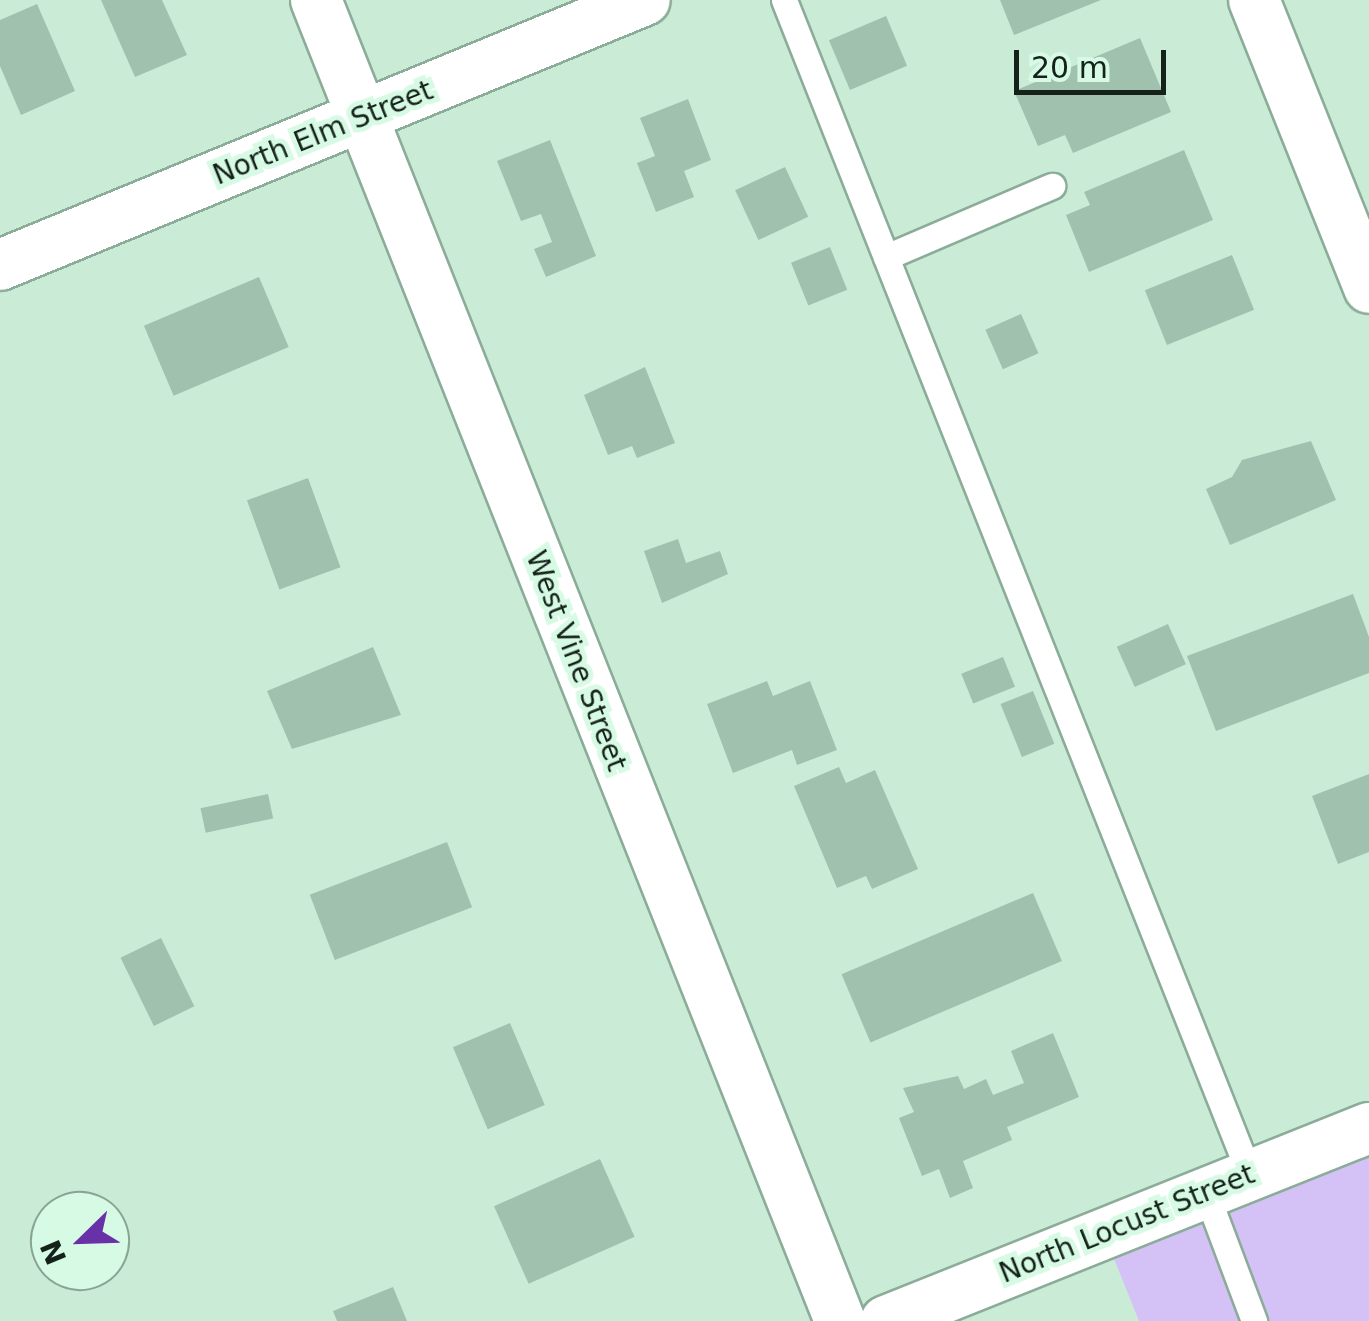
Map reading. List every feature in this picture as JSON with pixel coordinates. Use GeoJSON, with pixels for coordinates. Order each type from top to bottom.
{"type":"FeatureCollection","features":[{"type":"Feature","properties":{"kind":"street","name":"West Vine Street"},"geometry":{"type":"LineString","coordinates":[[316,0],[840,1321]]}},
{"type":"Feature","properties":{"kind":"street","name":"North Elm Street"},"geometry":{"type":"LineString","coordinates":[[0,266],[645,0]]}},
{"type":"Feature","properties":{"kind":"street"},"geometry":{"type":"LineString","coordinates":[[1254,0],[1369,288]]}},
{"type":"Feature","properties":{"kind":"street","name":"North Locust Street"},"geometry":{"type":"LineString","coordinates":[[886,1321],[1369,1128]]}},
{"type":"Feature","properties":{"kind":"lane"},"geometry":{"type":"LineString","coordinates":[[784,0],[886,256],[1228,1184],[1254,1321]]}},
{"type":"Feature","properties":{"kind":"lane"},"geometry":{"type":"LineString","coordinates":[[886,256],[1052,186]]}},
{"type":"Feature","properties":{"kind":"shaded area"},"geometry":{"type":"Polygon","coordinates":[[[1369,1128],[1369,1321],[1139,1321],[1104,1234],[1369,1128]]]}},
{"type":"Feature","properties":{"kind":"building"},"geometry":{"type":"Polygon","coordinates":[[[101,0],[162,0],[187,55],[135,77],[101,0]]]}},
{"type":"Feature","properties":{"kind":"building"},"geometry":{"type":"Polygon","coordinates":[[[1000,0],[1101,0],[1014,35],[1000,0]]]}},
{"type":"Feature","properties":{"kind":"building"},"geometry":{"type":"Polygon","coordinates":[[[37,4],[75,91],[21,115],[0,66],[0,20],[37,4]]]}},
{"type":"Feature","properties":{"kind":"building"},"geometry":{"type":"Polygon","coordinates":[[[886,16],[907,66],[850,90],[829,40],[886,16]]]}},
{"type":"Feature","properties":{"kind":"building"},"geometry":{"type":"Polygon","coordinates":[[[1140,38],[1171,112],[1073,153],[1065,135],[1038,146],[1014,91],[1140,38]]]}},
{"type":"Feature","properties":{"kind":"building"},"geometry":{"type":"Polygon","coordinates":[[[688,99],[711,160],[684,171],[694,197],[656,212],[637,163],[655,156],[640,118],[688,99]]]}},
{"type":"Feature","properties":{"kind":"building"},"geometry":{"type":"Polygon","coordinates":[[[550,140],[596,256],[546,277],[534,249],[552,242],[541,214],[521,221],[497,161],[550,140]]]}},
{"type":"Feature","properties":{"kind":"building"},"geometry":{"type":"Polygon","coordinates":[[[1184,150],[1213,220],[1089,272],[1066,215],[1090,205],[1084,192],[1184,150]]]}},
{"type":"Feature","properties":{"kind":"building"},"geometry":{"type":"Polygon","coordinates":[[[785,167],[808,217],[758,240],[735,190],[785,167]]]}},
{"type":"Feature","properties":{"kind":"building"},"geometry":{"type":"Polygon","coordinates":[[[830,247],[847,290],[808,305],[791,263],[830,247]]]}},
{"type":"Feature","properties":{"kind":"building"},"geometry":{"type":"Polygon","coordinates":[[[1232,255],[1254,310],[1167,345],[1145,290],[1232,255]]]}},
{"type":"Feature","properties":{"kind":"building"},"geometry":{"type":"Polygon","coordinates":[[[259,277],[289,347],[174,396],[144,326],[259,277]]]}},
{"type":"Feature","properties":{"kind":"building"},"geometry":{"type":"Polygon","coordinates":[[[1021,314],[1038,353],[1003,369],[985,330],[1021,314]]]}},
{"type":"Feature","properties":{"kind":"building"},"geometry":{"type":"Polygon","coordinates":[[[645,367],[675,443],[637,458],[632,446],[608,455],[584,395],[645,367]]]}},
{"type":"Feature","properties":{"kind":"building"},"geometry":{"type":"Polygon","coordinates":[[[1311,441],[1336,500],[1230,545],[1206,489],[1232,477],[1242,460],[1311,441]]]}},
{"type":"Feature","properties":{"kind":"building"},"geometry":{"type":"Polygon","coordinates":[[[308,478],[340,567],[279,590],[247,500],[308,478]]]}},
{"type":"Feature","properties":{"kind":"building"},"geometry":{"type":"Polygon","coordinates":[[[678,539],[686,563],[720,551],[728,574],[662,603],[644,551],[678,539]]]}},
{"type":"Feature","properties":{"kind":"building"},"geometry":{"type":"Polygon","coordinates":[[[1353,594],[1369,637],[1369,673],[1216,731],[1187,656],[1353,594]]]}},
{"type":"Feature","properties":{"kind":"building"},"geometry":{"type":"Polygon","coordinates":[[[1168,624],[1186,664],[1135,687],[1117,647],[1168,624]]]}},
{"type":"Feature","properties":{"kind":"building"},"geometry":{"type":"Polygon","coordinates":[[[373,647],[401,715],[292,749],[267,691],[373,647]]]}},
{"type":"Feature","properties":{"kind":"building"},"geometry":{"type":"Polygon","coordinates":[[[1003,657],[1015,687],[973,704],[961,674],[1003,657]]]}},
{"type":"Feature","properties":{"kind":"building"},"geometry":{"type":"Polygon","coordinates":[[[767,681],[773,696],[810,681],[837,750],[797,765],[792,750],[733,773],[707,704],[767,681]]]}},
{"type":"Feature","properties":{"kind":"building"},"geometry":{"type":"Polygon","coordinates":[[[1033,691],[1054,744],[1022,757],[1001,704],[1033,691]]]}},
{"type":"Feature","properties":{"kind":"building"},"geometry":{"type":"Polygon","coordinates":[[[839,767],[846,783],[875,770],[918,869],[872,889],[866,876],[837,888],[794,786],[839,767]]]}},
{"type":"Feature","properties":{"kind":"building"},"geometry":{"type":"Polygon","coordinates":[[[1369,774],[1369,852],[1338,864],[1312,796],[1369,774]]]}},
{"type":"Feature","properties":{"kind":"building"},"geometry":{"type":"Polygon","coordinates":[[[268,794],[273,818],[206,833],[201,808],[268,794]]]}},
{"type":"Feature","properties":{"kind":"building"},"geometry":{"type":"Polygon","coordinates":[[[447,842],[472,907],[335,960],[310,895],[447,842]]]}},
{"type":"Feature","properties":{"kind":"building"},"geometry":{"type":"Polygon","coordinates":[[[1033,893],[1062,961],[870,1042],[842,974],[1033,893]]]}},
{"type":"Feature","properties":{"kind":"building"},"geometry":{"type":"Polygon","coordinates":[[[161,938],[194,1006],[154,1026],[121,958],[161,938]]]}},
{"type":"Feature","properties":{"kind":"building"},"geometry":{"type":"Polygon","coordinates":[[[510,1023],[545,1105],[488,1129],[453,1047],[510,1023]]]}},
{"type":"Feature","properties":{"kind":"building"},"geometry":{"type":"Polygon","coordinates":[[[1053,1033],[1079,1097],[1007,1127],[1012,1140],[963,1161],[973,1188],[950,1198],[939,1169],[922,1176],[899,1118],[914,1112],[903,1088],[958,1076],[964,1089],[986,1079],[993,1095],[1024,1083],[1011,1051],[1053,1033]]]}},
{"type":"Feature","properties":{"kind":"building"},"geometry":{"type":"Polygon","coordinates":[[[600,1159],[635,1237],[529,1284],[494,1206],[600,1159]]]}},
{"type":"Feature","properties":{"kind":"building"},"geometry":{"type":"Polygon","coordinates":[[[393,1287],[407,1321],[337,1321],[333,1311],[393,1287]]]}}]}
